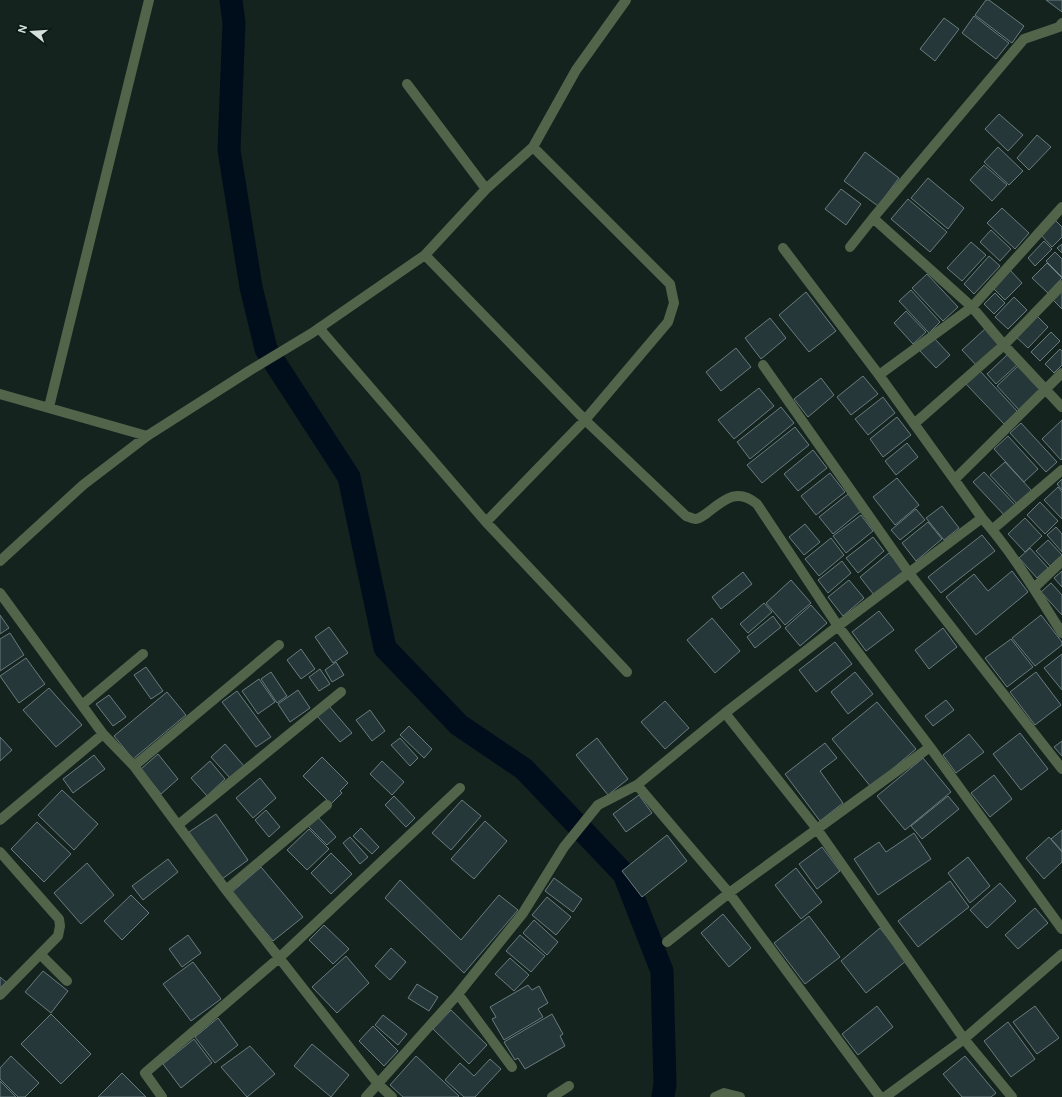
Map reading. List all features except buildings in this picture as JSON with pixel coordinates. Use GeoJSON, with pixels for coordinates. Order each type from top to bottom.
{"type":"FeatureCollection","features":[{"type":"Feature","properties":{"kind":"street"},"geometry":{"type":"LineString","coordinates":[[49,407],[149,0]]}},
{"type":"Feature","properties":{"kind":"street"},"geometry":{"type":"LineString","coordinates":[[0,560],[83,486],[147,436],[249,370],[315,330],[425,255],[486,189],[534,147],[576,70],[626,0]]}},
{"type":"Feature","properties":{"kind":"street"},"geometry":{"type":"LineString","coordinates":[[850,247],[1024,39],[1061,27]]}},
{"type":"Feature","properties":{"kind":"street"},"geometry":{"type":"LineString","coordinates":[[407,84],[486,189]]}},
{"type":"Feature","properties":{"kind":"street"},"geometry":{"type":"LineString","coordinates":[[486,522],[585,420],[668,322],[674,303],[670,284],[534,147]]}},
{"type":"Feature","properties":{"kind":"street"},"geometry":{"type":"LineString","coordinates":[[879,375],[972,307],[1062,207]]}},
{"type":"Feature","properties":{"kind":"street"},"geometry":{"type":"LineString","coordinates":[[874,218],[972,307],[1004,344],[1062,406]]}},
{"type":"Feature","properties":{"kind":"street"},"geometry":{"type":"LineString","coordinates":[[783,248],[879,375],[982,518],[993,529],[1034,588],[1062,634]]}},
{"type":"Feature","properties":{"kind":"street"},"geometry":{"type":"LineString","coordinates":[[425,255],[585,420],[686,516],[696,519],[728,497],[740,496],[751,499],[757,504],[838,626],[930,748],[1062,929]]}},
{"type":"Feature","properties":{"kind":"street"},"geometry":{"type":"LineString","coordinates":[[914,424],[1004,344],[1062,285]]}},
{"type":"Feature","properties":{"kind":"street"},"geometry":{"type":"LineString","coordinates":[[315,330],[486,522],[627,672]]}},
{"type":"Feature","properties":{"kind":"street"},"geometry":{"type":"LineString","coordinates":[[764,365],[908,573],[1062,769]]}},
{"type":"Feature","properties":{"kind":"street"},"geometry":{"type":"LineString","coordinates":[[955,479],[1062,373]]}},
{"type":"Feature","properties":{"kind":"street"},"geometry":{"type":"LineString","coordinates":[[0,394],[147,436]]}},
{"type":"Feature","properties":{"kind":"street"},"geometry":{"type":"LineString","coordinates":[[993,529],[1062,470]]}},
{"type":"Feature","properties":{"kind":"street"},"geometry":{"type":"LineString","coordinates":[[366,1097],[458,994],[523,913],[564,847],[598,805],[637,785],[725,713],[982,518]]}},
{"type":"Feature","properties":{"kind":"street"},"geometry":{"type":"LineString","coordinates":[[1034,588],[1062,561]]}},
{"type":"Feature","properties":{"kind":"street"},"geometry":{"type":"LineString","coordinates":[[0,593],[103,734],[134,766],[226,890],[279,958],[378,1084],[392,1097]]}},
{"type":"Feature","properties":{"kind":"street"},"geometry":{"type":"LineString","coordinates":[[134,766],[279,645]]}},
{"type":"Feature","properties":{"kind":"street"},"geometry":{"type":"LineString","coordinates":[[82,705],[143,654]]}},
{"type":"Feature","properties":{"kind":"street"},"geometry":{"type":"LineString","coordinates":[[178,825],[341,692]]}},
{"type":"Feature","properties":{"kind":"street"},"geometry":{"type":"LineString","coordinates":[[725,713],[817,829],[964,1039],[1012,1097]]}},
{"type":"Feature","properties":{"kind":"street"},"geometry":{"type":"LineString","coordinates":[[0,820],[103,734]]}},
{"type":"Feature","properties":{"kind":"street"},"geometry":{"type":"LineString","coordinates":[[667,942],[729,893],[930,748]]}},
{"type":"Feature","properties":{"kind":"street"},"geometry":{"type":"LineString","coordinates":[[637,785],[729,893],[880,1097]]}},
{"type":"Feature","properties":{"kind":"street"},"geometry":{"type":"LineString","coordinates":[[162,1097],[145,1073],[279,958],[460,788]]}},
{"type":"Feature","properties":{"kind":"street"},"geometry":{"type":"LineString","coordinates":[[226,890],[327,805]]}},
{"type":"Feature","properties":{"kind":"street"},"geometry":{"type":"LineString","coordinates":[[0,852],[59,919],[60,926],[58,936],[0,995]]}},
{"type":"Feature","properties":{"kind":"street"},"geometry":{"type":"LineString","coordinates":[[40,954],[67,981]]}},
{"type":"Feature","properties":{"kind":"street"},"geometry":{"type":"LineString","coordinates":[[885,1097],[964,1039],[1062,954]]}},
{"type":"Feature","properties":{"kind":"street"},"geometry":{"type":"LineString","coordinates":[[458,994],[512,1067]]}},
{"type":"Feature","properties":{"kind":"street"},"geometry":{"type":"LineString","coordinates":[[552,1097],[569,1086]]}},
{"type":"Feature","properties":{"kind":"street"},"geometry":{"type":"LineString","coordinates":[[715,1097],[724,1093],[740,1097]]}},
{"type":"Feature","properties":{"kind":"waterway"},"geometry":{"type":"LineString","coordinates":[[231,0],[234,23],[229,150],[251,287],[266,349],[349,477],[385,648],[459,725],[524,769],[624,874],[662,971],[665,1084],[663,1097]]}}]}
